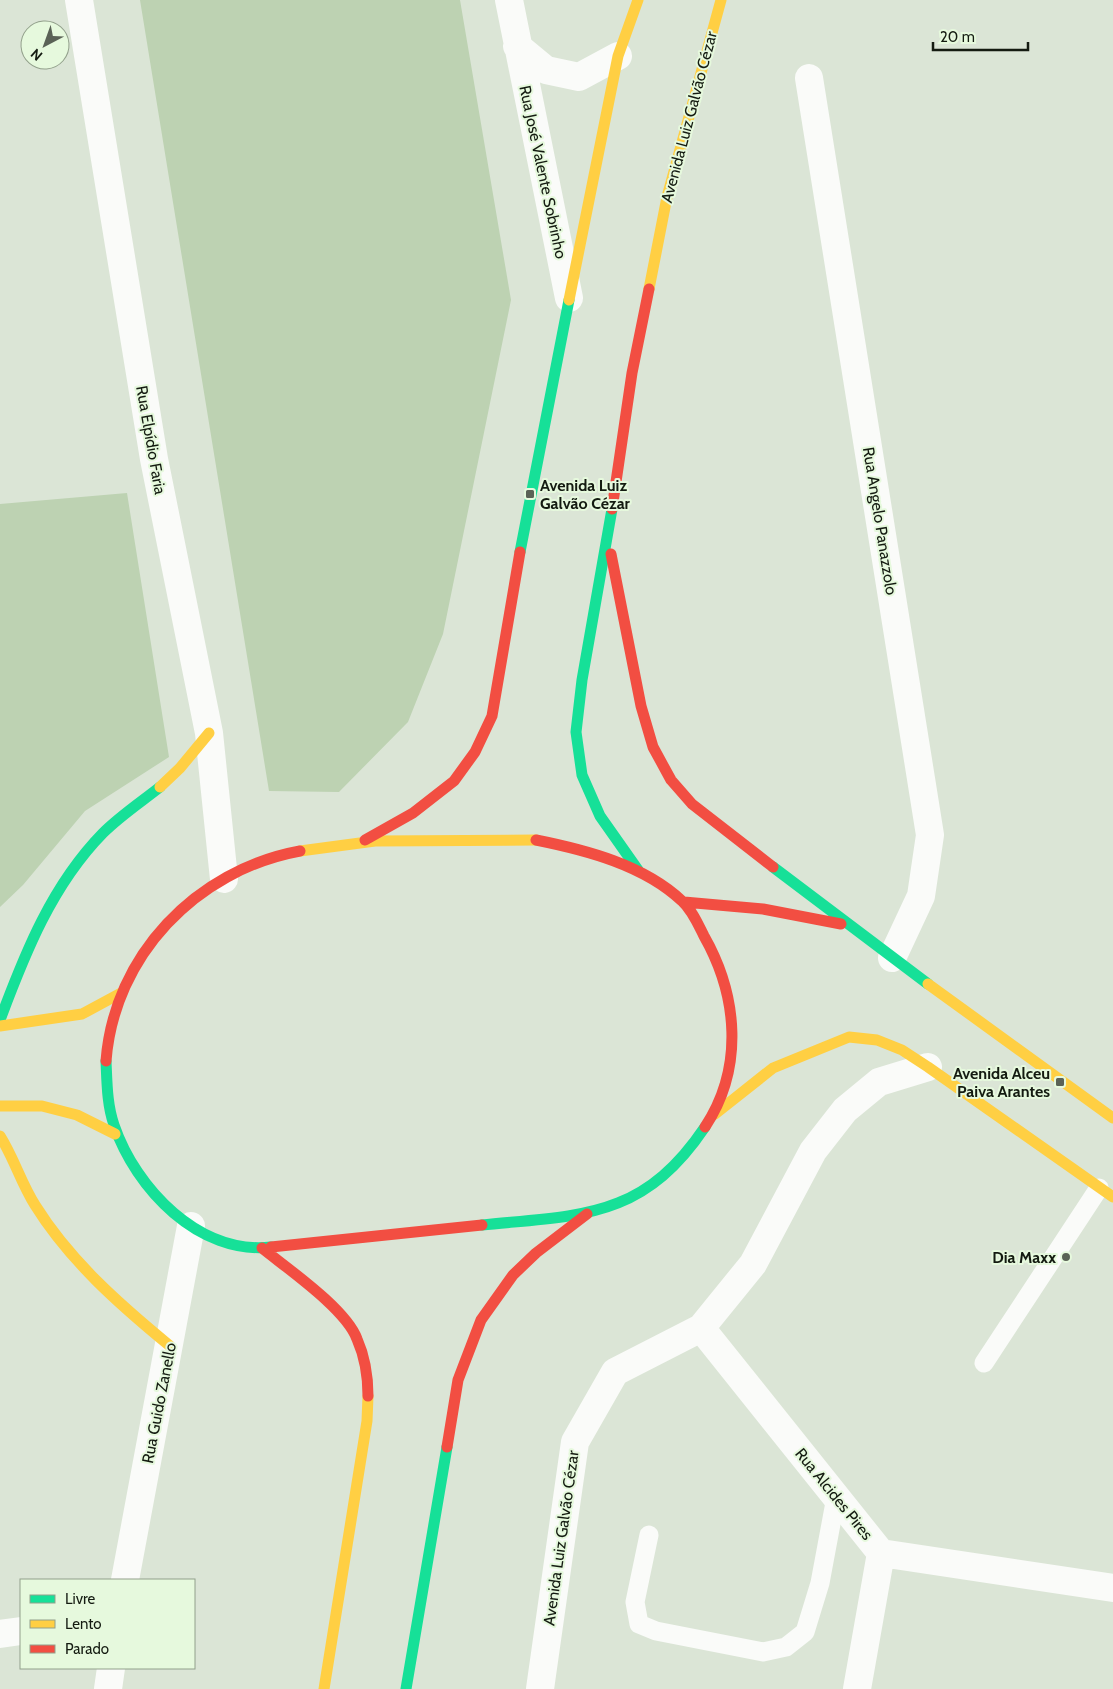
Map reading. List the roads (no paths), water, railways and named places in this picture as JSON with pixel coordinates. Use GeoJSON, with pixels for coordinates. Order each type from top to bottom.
{"type":"FeatureCollection","features":[{"type":"Feature","properties":{"kind":"main road","name":"Avenida Luiz Galvão Cézar"},"geometry":{"type":"LineString","coordinates":[[361,842],[413,813],[454,780],[475,752],[492,716],[530,494],[618,56],[638,0]]}},
{"type":"Feature","properties":{"kind":"main road","name":"Avenida Luiz Galvão Cézar"},"geometry":{"type":"LineString","coordinates":[[638,870],[600,816],[582,775],[576,732],[582,680],[608,537],[632,373],[667,197],[721,0]]}},
{"type":"Feature","properties":{"kind":"main road"},"geometry":{"type":"LineString","coordinates":[[608,537],[642,706],[653,747],[671,780],[692,804],[850,926],[1060,1082],[1113,1118]]}},
{"type":"Feature","properties":{"kind":"main road"},"geometry":{"type":"LineString","coordinates":[[0,1020],[20,966],[41,919],[73,866],[105,831],[180,769],[209,733]]}},
{"type":"Feature","properties":{"kind":"main road","name":"Avenida Luiz Galvão Cézar"},"geometry":{"type":"LineString","coordinates":[[536,840],[587,850],[638,870],[684,902],[711,946],[727,986],[731,1052],[726,1085],[710,1118],[673,1166],[632,1198],[587,1214],[262,1248],[227,1245],[191,1226],[155,1196],[132,1166],[115,1134],[107,1101],[106,1067],[110,1031],[120,993],[136,962],[159,933],[189,902],[224,879],[263,862],[312,848],[361,842],[536,840]]}},
{"type":"Feature","properties":{"kind":"main road"},"geometry":{"type":"LineString","coordinates":[[684,902],[733,904],[776,909],[850,926]]}},
{"type":"Feature","properties":{"kind":"main road"},"geometry":{"type":"LineString","coordinates":[[0,1026],[82,1014],[120,993]]}},
{"type":"Feature","properties":{"kind":"main road"},"geometry":{"type":"LineString","coordinates":[[710,1118],[772,1068],[849,1037],[876,1040],[902,1050],[928,1067],[1106,1192]]}},
{"type":"Feature","properties":{"kind":"main road"},"geometry":{"type":"LineString","coordinates":[[0,1106],[42,1106],[78,1115],[115,1134]]}},
{"type":"Feature","properties":{"kind":"main road"},"geometry":{"type":"LineString","coordinates":[[0,1136],[11,1151],[34,1202],[66,1250],[118,1305],[170,1346]]}},
{"type":"Feature","properties":{"kind":"main road","name":"Avenida Luiz Galvão Cézar"},"geometry":{"type":"LineString","coordinates":[[406,1689],[458,1380],[481,1320],[513,1274],[536,1253],[587,1214]]}},
{"type":"Feature","properties":{"kind":"main road"},"geometry":{"type":"LineString","coordinates":[[262,1248],[330,1303],[357,1337],[368,1376],[367,1421],[324,1689]]}},
{"type":"Feature","properties":{"kind":"street","name":"Rua Elpídio Faria"},"geometry":{"type":"LineString","coordinates":[[79,0],[154,459],[209,733],[224,879]]}},
{"type":"Feature","properties":{"kind":"street","name":"Rua José Valente Sobrinho"},"geometry":{"type":"LineString","coordinates":[[509,0],[569,298]]}},
{"type":"Feature","properties":{"kind":"street","name":"Rua José Valente Sobrinho"},"geometry":{"type":"LineString","coordinates":[[517,46],[546,70],[579,76],[618,56]]}},
{"type":"Feature","properties":{"kind":"street","name":"Rua Angelo Panazzolo"},"geometry":{"type":"LineString","coordinates":[[809,78],[930,835],[921,896],[892,958]]}},
{"type":"Feature","properties":{"kind":"street","name":"Avenida Luiz Galvão Cézar"},"geometry":{"type":"LineString","coordinates":[[540,1689],[575,1442],[615,1372],[701,1328],[752,1264],[813,1151],[844,1110],[879,1082],[928,1067]]}},
{"type":"Feature","properties":{"kind":"street","name":"Rua Guido Zanello"},"geometry":{"type":"LineString","coordinates":[[125,1579],[191,1226]]}},
{"type":"Feature","properties":{"kind":"street","name":"Rua Alcides Pires"},"geometry":{"type":"LineString","coordinates":[[701,1328],[881,1553],[857,1689]]}},
{"type":"Feature","properties":{"kind":"street"},"geometry":{"type":"LineString","coordinates":[[881,1553],[1113,1588]]}},
{"type":"Feature","properties":{"kind":"street"},"geometry":{"type":"LineString","coordinates":[[0,1634],[20,1631]]}},
{"type":"Feature","properties":{"kind":"street"},"geometry":{"type":"LineString","coordinates":[[108,1689],[111,1669]]}},
{"type":"Feature","properties":{"kind":"lane"},"geometry":{"type":"LineString","coordinates":[[984,1363],[1106,1192]]}},
{"type":"Feature","properties":{"kind":"lane"},"geometry":{"type":"LineString","coordinates":[[649,1535],[635,1602],[639,1624],[656,1631],[762,1652],[786,1647],[806,1632],[820,1584],[836,1497]]}},
{"type":"Feature","properties":{"kind":"place","name":"Avenida Luiz Galvão Cézar"},"geometry":{"type":"Point","coordinates":[530,494]}},
{"type":"Feature","properties":{"kind":"place","name":"Avenida Alceu Paiva Arantes"},"geometry":{"type":"Point","coordinates":[1060,1082]}},
{"type":"Feature","properties":{"kind":"place","name":"Dia Maxx"},"geometry":{"type":"Point","coordinates":[1066,1257]}}]}
